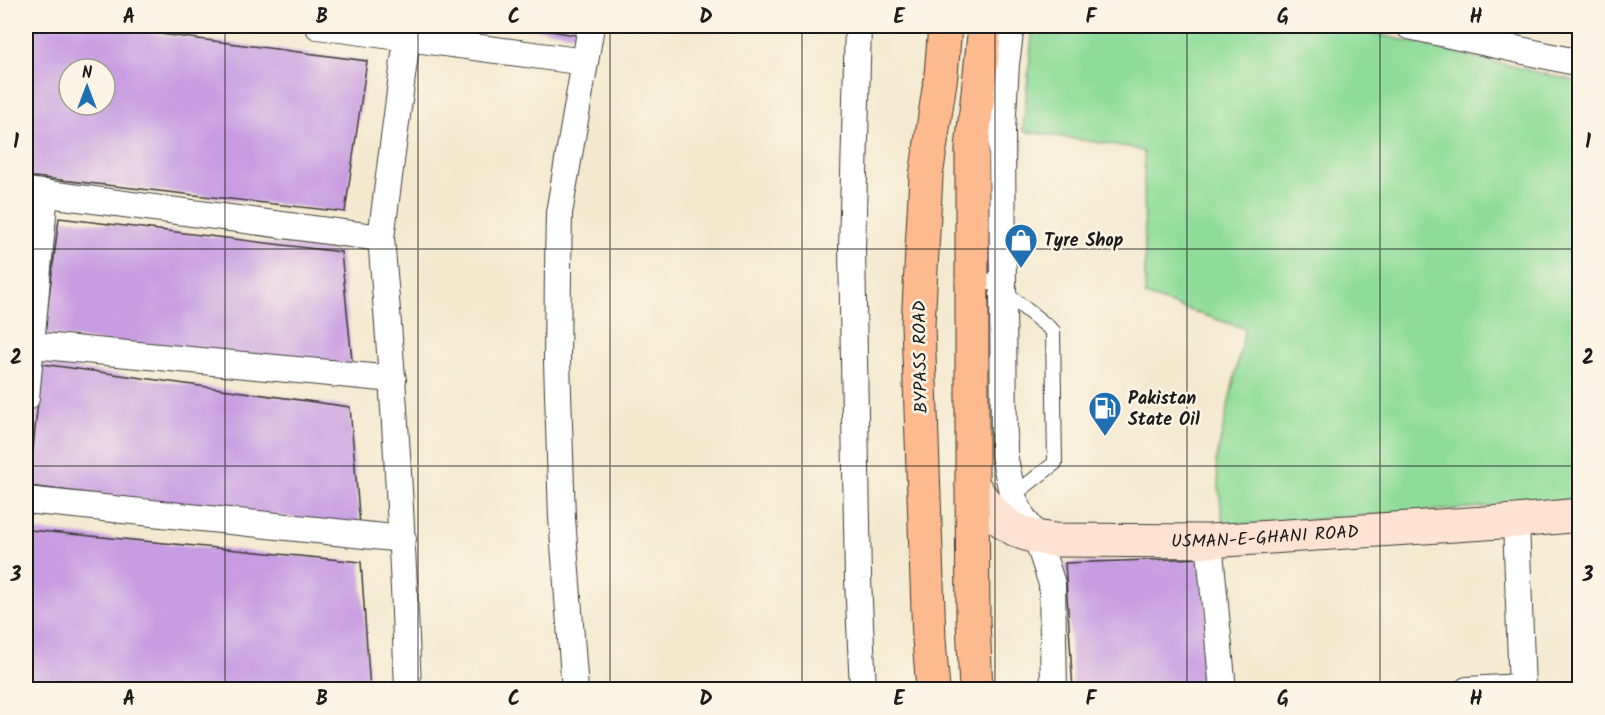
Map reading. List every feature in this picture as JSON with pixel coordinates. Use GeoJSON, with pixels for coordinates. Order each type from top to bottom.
{"type":"FeatureCollection","features":[{"type":"Feature","properties":{"kind":"main road","name":"BYPASS ROAD"},"geometry":{"type":"LineString","coordinates":[[933,690],[929,639],[918,325],[926,176],[941,75],[945,26]]}},
{"type":"Feature","properties":{"kind":"main road"},"geometry":{"type":"LineString","coordinates":[[976,690],[973,621],[991,496],[972,271],[972,148],[985,26]]}},
{"type":"Feature","properties":{"kind":"main road","name":"USMAN-E-GHANI ROAD"},"geometry":{"type":"LineString","coordinates":[[991,496],[1006,526],[1021,534],[1037,538],[1209,541],[1580,515]]}},
{"type":"Feature","properties":{"kind":"street"},"geometry":{"type":"LineString","coordinates":[[318,26],[585,62]]}},
{"type":"Feature","properties":{"kind":"street"},"geometry":{"type":"LineString","coordinates":[[575,690],[562,518],[557,362],[559,213],[591,26]]}},
{"type":"Feature","properties":{"kind":"street"},"geometry":{"type":"LineString","coordinates":[[858,26],[852,249],[858,579],[863,690]]}},
{"type":"Feature","properties":{"kind":"street"},"geometry":{"type":"LineString","coordinates":[[991,496],[1007,476],[1004,445],[1002,130],[1011,26]]}},
{"type":"Feature","properties":{"kind":"street"},"geometry":{"type":"LineString","coordinates":[[1409,26],[1580,63]]}},
{"type":"Feature","properties":{"kind":"street"},"geometry":{"type":"LineString","coordinates":[[407,38],[381,238],[403,539],[408,690]]}},
{"type":"Feature","properties":{"kind":"street"},"geometry":{"type":"LineString","coordinates":[[26,398],[32,345],[35,192],[381,238]]}},
{"type":"Feature","properties":{"kind":"street"},"geometry":{"type":"LineString","coordinates":[[32,345],[393,380]]}},
{"type":"Feature","properties":{"kind":"street"},"geometry":{"type":"LineString","coordinates":[[26,500],[403,539]]}},
{"type":"Feature","properties":{"kind":"street"},"geometry":{"type":"LineString","coordinates":[[1467,690],[1522,688],[1516,521]]}},
{"type":"Feature","properties":{"kind":"street"},"geometry":{"type":"LineString","coordinates":[[1037,538],[1052,584],[1054,690]]}},
{"type":"Feature","properties":{"kind":"street"},"geometry":{"type":"LineString","coordinates":[[1209,541],[1224,690]]}},
{"type":"Feature","properties":{"kind":"lane"},"geometry":{"type":"LineString","coordinates":[[972,271],[1003,291],[1053,331],[1055,463],[991,496]]}},
{"type":"Feature","properties":{"kind":"green space"},"geometry":{"type":"Polygon","coordinates":[[[1033,26],[1347,26],[1579,82],[1579,500],[1223,526],[1216,461],[1245,329],[1145,295],[1144,152],[1129,147],[1023,131],[1033,26]]]}},
{"type":"Feature","properties":{"kind":"building"},"geometry":{"type":"Polygon","coordinates":[[[26,26],[99,26],[367,61],[345,212],[26,176],[26,26]]]}},
{"type":"Feature","properties":{"kind":"building"},"geometry":{"type":"Polygon","coordinates":[[[519,26],[583,26],[581,36],[519,26]]]}},
{"type":"Feature","properties":{"kind":"building"},"geometry":{"type":"Polygon","coordinates":[[[26,211],[30,211],[27,244],[26,244],[26,211]]]}},
{"type":"Feature","properties":{"kind":"building"},"geometry":{"type":"Polygon","coordinates":[[[59,218],[341,252],[353,370],[44,335],[59,218]]]}},
{"type":"Feature","properties":{"kind":"building"},"geometry":{"type":"Polygon","coordinates":[[[42,364],[350,407],[360,526],[29,486],[42,364]]]}},
{"type":"Feature","properties":{"kind":"building"},"geometry":{"type":"Polygon","coordinates":[[[29,530],[361,562],[370,690],[26,690],[26,575],[29,530]]]}},
{"type":"Feature","properties":{"kind":"building"},"geometry":{"type":"Polygon","coordinates":[[[1204,558],[1212,690],[1073,690],[1065,563],[1204,558]]]}},
{"type":"Feature","properties":{"kind":"place","name":"Tyre Shop"},"geometry":{"type":"Point","coordinates":[1021,269]}},
{"type":"Feature","properties":{"kind":"place","name":"Pakistan State Oil"},"geometry":{"type":"Point","coordinates":[1105,437]}}]}
